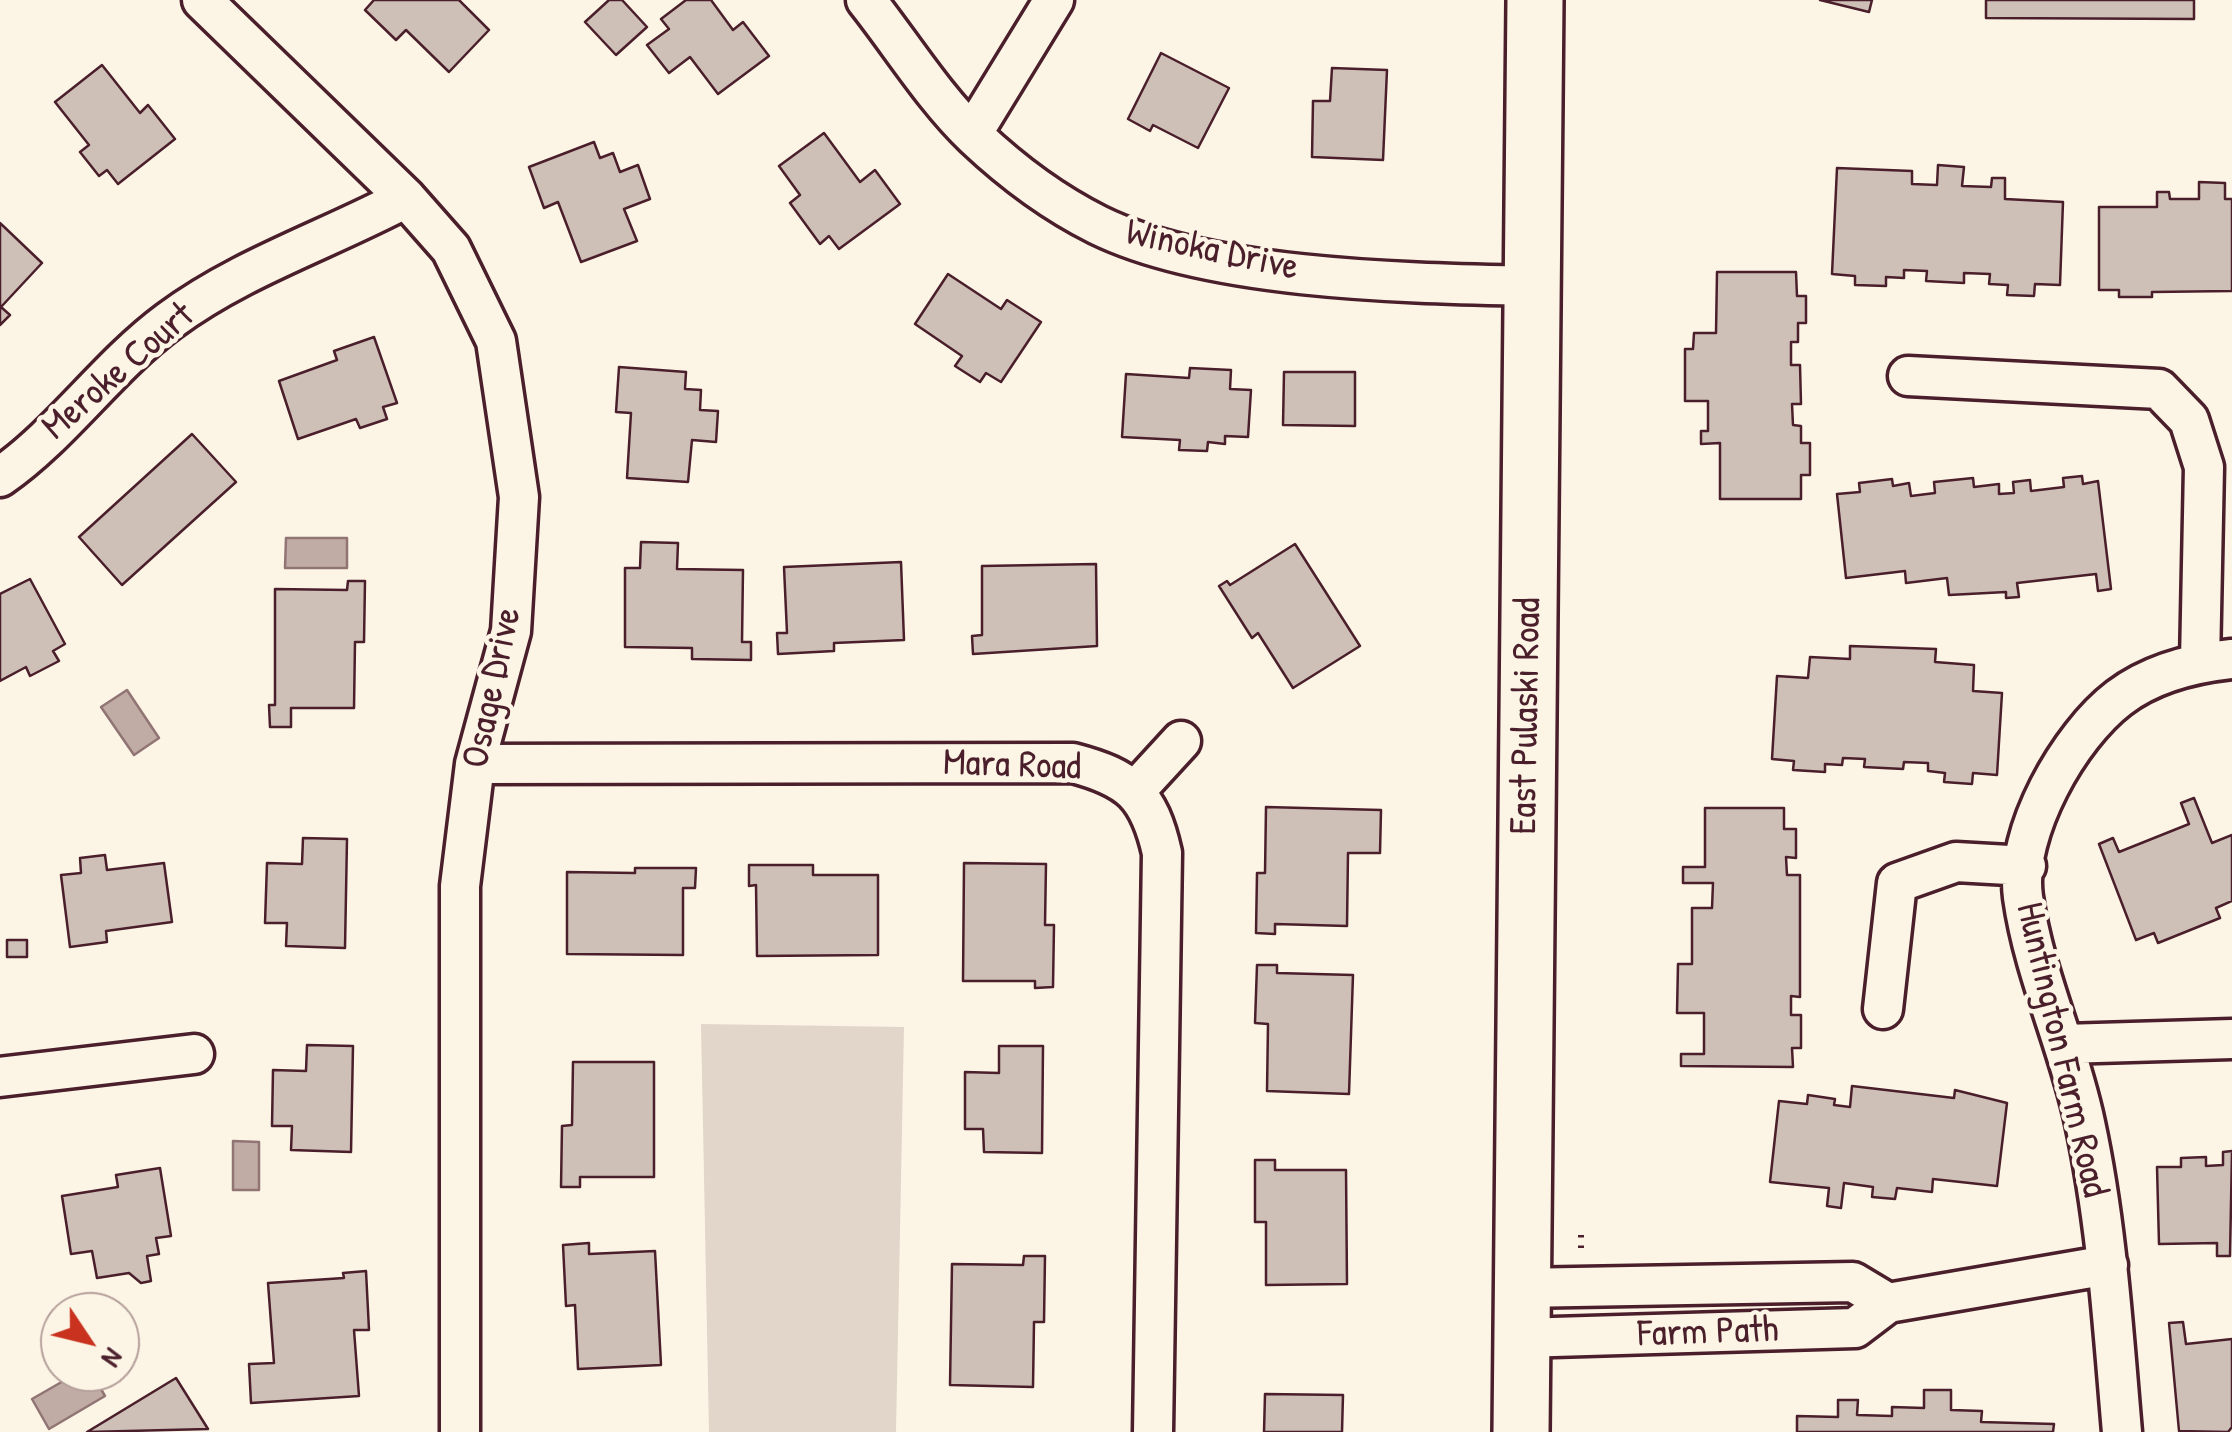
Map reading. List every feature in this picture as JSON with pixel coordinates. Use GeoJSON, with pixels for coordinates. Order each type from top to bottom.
{"type":"FeatureCollection","features":[{"type":"Feature","properties":{"kind":"main road","name":"East Pulaski Road"},"geometry":{"type":"LineString","coordinates":[[1521,1432],[1535,0]]}},
{"type":"Feature","properties":{"kind":"street","name":"Osage Drive"},"geometry":{"type":"LineString","coordinates":[[202,0],[406,198],[451,249],[496,340],[520,497],[511,631],[475,764],[460,886],[460,1432]]}},
{"type":"Feature","properties":{"kind":"street","name":"Winoka Drive"},"geometry":{"type":"LineString","coordinates":[[866,0],[972,134],[1025,180],[1100,226],[1172,250],[1281,271],[1532,286]]}},
{"type":"Feature","properties":{"kind":"street"},"geometry":{"type":"LineString","coordinates":[[972,134],[1054,0]]}},
{"type":"Feature","properties":{"kind":"street","name":"Meroke Court"},"geometry":{"type":"LineString","coordinates":[[0,477],[168,322],[243,274],[337,234],[406,198]]}},
{"type":"Feature","properties":{"kind":"street"},"geometry":{"type":"LineString","coordinates":[[1908,376],[2158,389],[2189,420],[2204,468],[2216,661]]}},
{"type":"Feature","properties":{"kind":"street","name":"Huntington Farm Road"},"geometry":{"type":"LineString","coordinates":[[2122,1432],[2108,1265],[2085,1122],[2064,1044],[2040,981],[2022,892],[2032,825],[2066,756],[2119,698],[2186,664],[2216,661]]}},
{"type":"Feature","properties":{"kind":"street"},"geometry":{"type":"LineString","coordinates":[[1136,790],[1181,741]]}},
{"type":"Feature","properties":{"kind":"street","name":"Mara Road"},"geometry":{"type":"LineString","coordinates":[[475,764],[1073,762],[1106,771],[1136,790],[1154,819],[1162,853],[1152,1432]]}},
{"type":"Feature","properties":{"kind":"street"},"geometry":{"type":"LineString","coordinates":[[1883,1009],[1897,883],[1956,862],[2026,866]]}},
{"type":"Feature","properties":{"kind":"street"},"geometry":{"type":"LineString","coordinates":[[2064,1044],[2232,1038]]}},
{"type":"Feature","properties":{"kind":"street"},"geometry":{"type":"LineString","coordinates":[[0,1077],[194,1054]]}},
{"type":"Feature","properties":{"kind":"street","name":"Farm Path"},"geometry":{"type":"LineString","coordinates":[[1520,1313],[1855,1328],[1888,1303],[2108,1265]]}},
{"type":"Feature","properties":{"kind":"street","name":"Farm Path"},"geometry":{"type":"LineString","coordinates":[[1520,1313],[1853,1282],[1888,1303]]}},
{"type":"Feature","properties":{"kind":"shaded area"},"geometry":{"type":"Polygon","coordinates":[[[286,538],[347,538],[347,568],[285,568],[286,538]]]}},
{"type":"Feature","properties":{"kind":"shaded area"},"geometry":{"type":"Polygon","coordinates":[[[127,690],[159,738],[134,755],[101,707],[127,690]]]}},
{"type":"Feature","properties":{"kind":"shaded area"},"geometry":{"type":"Polygon","coordinates":[[[701,1024],[904,1027],[896,1432],[709,1432],[701,1024]]]}},
{"type":"Feature","properties":{"kind":"shaded area"},"geometry":{"type":"Polygon","coordinates":[[[233,1141],[259,1142],[259,1190],[233,1190],[233,1141]]]}},
{"type":"Feature","properties":{"kind":"shaded area"},"geometry":{"type":"Polygon","coordinates":[[[44,1392],[103,1392],[105,1396],[49,1429],[32,1399],[44,1392]]]}},
{"type":"Feature","properties":{"kind":"building"},"geometry":{"type":"Polygon","coordinates":[[[374,0],[459,0],[489,30],[449,72],[406,30],[396,40],[365,10],[374,0]]]}},
{"type":"Feature","properties":{"kind":"building"},"geometry":{"type":"Polygon","coordinates":[[[609,0],[622,0],[647,27],[616,55],[585,22],[609,0]]]}},
{"type":"Feature","properties":{"kind":"building"},"geometry":{"type":"Polygon","coordinates":[[[686,0],[711,0],[733,30],[743,22],[769,56],[718,94],[690,57],[669,73],[647,45],[669,29],[661,19],[686,0]]]}},
{"type":"Feature","properties":{"kind":"building"},"geometry":{"type":"Polygon","coordinates":[[[1820,0],[1872,0],[1869,12],[1820,0]]]}},
{"type":"Feature","properties":{"kind":"building"},"geometry":{"type":"Polygon","coordinates":[[[1986,0],[2194,0],[2194,19],[1986,18],[1986,0]]]}},
{"type":"Feature","properties":{"kind":"building"},"geometry":{"type":"Polygon","coordinates":[[[1161,53],[1229,88],[1198,148],[1153,125],[1150,131],[1128,119],[1161,53]]]}},
{"type":"Feature","properties":{"kind":"building"},"geometry":{"type":"Polygon","coordinates":[[[102,65],[140,113],[148,105],[175,139],[118,184],[107,170],[99,176],[80,152],[89,145],[55,102],[102,65]]]}},
{"type":"Feature","properties":{"kind":"building"},"geometry":{"type":"Polygon","coordinates":[[[1332,68],[1387,70],[1383,160],[1312,157],[1313,101],[1330,101],[1332,68]]]}},
{"type":"Feature","properties":{"kind":"building"},"geometry":{"type":"Polygon","coordinates":[[[824,133],[860,182],[875,170],[900,204],[839,249],[829,236],[820,244],[790,203],[800,195],[779,166],[824,133]]]}},
{"type":"Feature","properties":{"kind":"building"},"geometry":{"type":"Polygon","coordinates":[[[594,142],[600,158],[613,153],[620,172],[638,165],[650,199],[624,209],[637,241],[581,262],[558,202],[544,208],[529,167],[594,142]]]}},
{"type":"Feature","properties":{"kind":"building"},"geometry":{"type":"Polygon","coordinates":[[[1938,165],[1964,167],[1962,186],[1991,187],[1992,178],[2005,178],[2005,199],[2063,202],[2060,285],[2035,284],[2034,296],[2007,295],[2008,285],[1989,284],[1990,274],[1964,273],[1964,283],[1926,281],[1927,271],[1904,270],[1904,278],[1886,277],[1886,286],[1855,285],[1855,276],[1832,274],[1837,168],[1912,171],[1912,184],[1937,185],[1938,165]]]}},
{"type":"Feature","properties":{"kind":"building"},"geometry":{"type":"Polygon","coordinates":[[[2199,182],[2225,183],[2225,199],[2232,199],[2232,291],[2152,292],[2152,297],[2119,297],[2119,290],[2099,290],[2099,207],[2157,207],[2157,192],[2169,192],[2170,199],[2199,199],[2199,182]]]}},
{"type":"Feature","properties":{"kind":"building"},"geometry":{"type":"Polygon","coordinates":[[[0,223],[42,263],[1,307],[10,315],[0,325],[0,223]]]}},
{"type":"Feature","properties":{"kind":"building"},"geometry":{"type":"Polygon","coordinates":[[[1717,272],[1796,272],[1797,296],[1806,296],[1806,323],[1798,323],[1798,342],[1791,342],[1791,365],[1800,365],[1801,404],[1792,404],[1793,425],[1801,426],[1801,443],[1810,443],[1810,475],[1801,475],[1801,499],[1720,499],[1720,443],[1701,444],[1701,431],[1708,431],[1708,401],[1685,401],[1685,349],[1693,349],[1694,333],[1716,333],[1717,272]]]}},
{"type":"Feature","properties":{"kind":"building"},"geometry":{"type":"Polygon","coordinates":[[[948,274],[1001,309],[1007,300],[1041,322],[1001,382],[986,373],[980,382],[955,366],[962,356],[915,324],[948,274]]]}},
{"type":"Feature","properties":{"kind":"building"},"geometry":{"type":"Polygon","coordinates":[[[374,337],[397,403],[383,407],[387,419],[360,428],[356,419],[298,439],[279,381],[337,360],[334,351],[374,337]]]}},
{"type":"Feature","properties":{"kind":"building"},"geometry":{"type":"Polygon","coordinates":[[[619,367],[686,372],[685,389],[701,390],[700,410],[718,411],[716,442],[692,440],[688,482],[627,478],[631,413],[616,412],[619,367]]]}},
{"type":"Feature","properties":{"kind":"building"},"geometry":{"type":"Polygon","coordinates":[[[1190,368],[1231,370],[1230,389],[1251,390],[1248,437],[1225,436],[1225,444],[1208,442],[1207,451],[1179,450],[1180,440],[1122,437],[1126,374],[1189,378],[1190,368]]]}},
{"type":"Feature","properties":{"kind":"building"},"geometry":{"type":"Polygon","coordinates":[[[1284,372],[1355,372],[1355,426],[1283,425],[1284,372]]]}},
{"type":"Feature","properties":{"kind":"building"},"geometry":{"type":"Polygon","coordinates":[[[192,434],[236,482],[122,585],[79,537],[192,434]]]}},
{"type":"Feature","properties":{"kind":"building"},"geometry":{"type":"Polygon","coordinates":[[[2082,476],[2083,484],[2098,481],[2111,589],[2098,591],[2096,574],[2017,583],[2019,597],[2006,598],[2006,592],[1949,595],[1947,578],[1906,583],[1905,571],[1846,578],[1837,494],[1860,492],[1859,483],[1892,479],[1893,486],[1909,483],[1911,496],[1935,493],[1934,482],[1973,478],[1974,487],[1999,484],[1999,494],[2014,493],[2013,482],[2030,480],[2031,491],[2064,487],[2063,478],[2082,476]]]}},
{"type":"Feature","properties":{"kind":"building"},"geometry":{"type":"Polygon","coordinates":[[[641,542],[678,543],[677,569],[743,570],[742,642],[751,642],[751,660],[692,659],[692,648],[625,647],[625,568],[640,568],[641,542]]]}},
{"type":"Feature","properties":{"kind":"building"},"geometry":{"type":"Polygon","coordinates":[[[1295,544],[1360,646],[1293,688],[1258,633],[1252,638],[1219,586],[1227,581],[1230,585],[1295,544]]]}},
{"type":"Feature","properties":{"kind":"building"},"geometry":{"type":"Polygon","coordinates":[[[901,562],[904,640],[834,643],[834,651],[778,654],[777,633],[787,633],[784,567],[901,562]]]}},
{"type":"Feature","properties":{"kind":"building"},"geometry":{"type":"Polygon","coordinates":[[[1096,564],[1097,646],[973,654],[972,636],[982,635],[982,566],[1096,564]]]}},
{"type":"Feature","properties":{"kind":"building"},"geometry":{"type":"Polygon","coordinates":[[[30,579],[65,644],[53,651],[59,661],[30,676],[26,667],[0,681],[0,594],[30,579]]]}},
{"type":"Feature","properties":{"kind":"building"},"geometry":{"type":"Polygon","coordinates":[[[348,581],[365,581],[364,642],[355,642],[354,708],[291,708],[291,727],[270,727],[269,705],[275,705],[275,589],[347,590],[348,581]]]}},
{"type":"Feature","properties":{"kind":"building"},"geometry":{"type":"Polygon","coordinates":[[[1850,646],[1936,649],[1935,662],[1974,665],[1973,691],[2002,693],[1997,775],[1973,773],[1972,784],[1944,782],[1945,773],[1928,771],[1928,763],[1904,762],[1903,769],[1864,767],[1865,759],[1843,758],[1842,765],[1825,764],[1825,772],[1793,770],[1794,761],[1772,759],[1777,676],[1808,678],[1810,657],[1850,659],[1850,646]]]}},
{"type":"Feature","properties":{"kind":"building"},"geometry":{"type":"Polygon","coordinates":[[[2194,798],[2212,843],[2232,835],[2232,901],[2216,908],[2220,918],[2158,943],[2154,933],[2136,940],[2099,844],[2113,838],[2119,852],[2189,824],[2181,803],[2194,798]]]}},
{"type":"Feature","properties":{"kind":"building"},"geometry":{"type":"Polygon","coordinates":[[[1266,807],[1381,810],[1380,853],[1348,853],[1347,926],[1275,924],[1275,934],[1256,933],[1257,873],[1265,873],[1266,807]]]}},
{"type":"Feature","properties":{"kind":"building"},"geometry":{"type":"Polygon","coordinates":[[[1705,808],[1784,808],[1784,829],[1796,829],[1796,858],[1786,857],[1787,875],[1800,875],[1800,997],[1791,996],[1791,1015],[1801,1015],[1801,1048],[1792,1048],[1793,1067],[1681,1066],[1681,1054],[1704,1054],[1704,1013],[1677,1013],[1678,964],[1692,964],[1692,908],[1712,908],[1713,883],[1683,883],[1683,867],[1705,867],[1705,808]]]}},
{"type":"Feature","properties":{"kind":"building"},"geometry":{"type":"Polygon","coordinates":[[[303,838],[347,839],[345,948],[286,946],[287,923],[265,923],[267,863],[302,864],[303,838]]]}},
{"type":"Feature","properties":{"kind":"building"},"geometry":{"type":"Polygon","coordinates":[[[105,855],[107,870],[164,863],[172,922],[106,931],[107,942],[70,947],[61,875],[81,873],[80,858],[105,855]]]}},
{"type":"Feature","properties":{"kind":"building"},"geometry":{"type":"Polygon","coordinates":[[[964,863],[1046,864],[1045,925],[1054,925],[1053,987],[1035,988],[1035,981],[963,981],[964,863]]]}},
{"type":"Feature","properties":{"kind":"building"},"geometry":{"type":"Polygon","coordinates":[[[749,865],[813,865],[813,875],[878,875],[878,955],[757,956],[756,885],[749,886],[749,865]]]}},
{"type":"Feature","properties":{"kind":"building"},"geometry":{"type":"Polygon","coordinates":[[[635,868],[696,868],[695,888],[683,888],[683,955],[567,954],[567,872],[635,873],[635,868]]]}},
{"type":"Feature","properties":{"kind":"building"},"geometry":{"type":"Polygon","coordinates":[[[7,940],[27,940],[27,957],[7,957],[7,940]]]}},
{"type":"Feature","properties":{"kind":"building"},"geometry":{"type":"Polygon","coordinates":[[[1257,965],[1277,965],[1277,973],[1353,975],[1349,1094],[1267,1091],[1268,1024],[1255,1023],[1257,965]]]}},
{"type":"Feature","properties":{"kind":"building"},"geometry":{"type":"Polygon","coordinates":[[[307,1045],[353,1046],[351,1152],[291,1150],[292,1126],[272,1126],[273,1070],[306,1071],[307,1045]]]}},
{"type":"Feature","properties":{"kind":"building"},"geometry":{"type":"Polygon","coordinates":[[[999,1046],[1043,1046],[1042,1153],[984,1152],[983,1129],[965,1129],[965,1072],[999,1073],[999,1046]]]}},
{"type":"Feature","properties":{"kind":"building"},"geometry":{"type":"Polygon","coordinates":[[[573,1062],[654,1062],[654,1177],[580,1177],[580,1187],[561,1187],[562,1126],[572,1125],[573,1062]]]}},
{"type":"Feature","properties":{"kind":"building"},"geometry":{"type":"Polygon","coordinates":[[[1852,1086],[1954,1098],[1955,1090],[2007,1103],[1997,1186],[1933,1179],[1932,1192],[1897,1188],[1895,1199],[1872,1197],[1873,1187],[1844,1183],[1841,1208],[1827,1206],[1829,1188],[1770,1182],[1779,1101],[1807,1104],[1808,1095],[1835,1099],[1834,1105],[1850,1107],[1852,1086]]]}},
{"type":"Feature","properties":{"kind":"building"},"geometry":{"type":"Polygon","coordinates":[[[2232,1151],[2230,1256],[2217,1256],[2217,1243],[2159,1244],[2157,1167],[2181,1167],[2181,1158],[2206,1157],[2206,1166],[2223,1165],[2223,1152],[2232,1151]]]}},
{"type":"Feature","properties":{"kind":"building"},"geometry":{"type":"Polygon","coordinates":[[[1255,1160],[1275,1160],[1275,1170],[1346,1170],[1347,1284],[1266,1285],[1266,1222],[1255,1222],[1255,1160]]]}},
{"type":"Feature","properties":{"kind":"building"},"geometry":{"type":"Polygon","coordinates":[[[160,1168],[171,1236],[156,1238],[159,1254],[147,1256],[151,1281],[141,1283],[129,1273],[97,1278],[92,1251],[71,1254],[62,1196],[118,1187],[116,1175],[160,1168]]]}},
{"type":"Feature","properties":{"kind":"building"},"geometry":{"type":"Polygon","coordinates":[[[589,1243],[589,1254],[655,1251],[661,1365],[578,1369],[575,1305],[566,1306],[563,1245],[589,1243]]]}},
{"type":"Feature","properties":{"kind":"building"},"geometry":{"type":"Polygon","coordinates":[[[1024,1256],[1045,1256],[1044,1322],[1034,1322],[1033,1387],[950,1385],[952,1264],[1023,1265],[1024,1256]]]}},
{"type":"Feature","properties":{"kind":"building"},"geometry":{"type":"Polygon","coordinates":[[[366,1271],[369,1330],[354,1330],[359,1396],[251,1403],[249,1364],[274,1363],[268,1283],[344,1278],[343,1273],[366,1271]]]}},
{"type":"Feature","properties":{"kind":"building"},"geometry":{"type":"Polygon","coordinates":[[[2183,1322],[2186,1344],[2232,1339],[2232,1427],[2228,1432],[2179,1431],[2169,1323],[2183,1322]]]}},
{"type":"Feature","properties":{"kind":"building"},"geometry":{"type":"Polygon","coordinates":[[[176,1378],[208,1429],[87,1432],[176,1378]]]}},
{"type":"Feature","properties":{"kind":"building"},"geometry":{"type":"Polygon","coordinates":[[[1924,1390],[1951,1390],[1951,1410],[1982,1411],[1981,1422],[2054,1424],[2053,1432],[1797,1432],[1797,1416],[1838,1417],[1838,1400],[1858,1400],[1857,1415],[1892,1416],[1892,1407],[1924,1408],[1924,1390]]]}},
{"type":"Feature","properties":{"kind":"building"},"geometry":{"type":"Polygon","coordinates":[[[1265,1394],[1343,1395],[1342,1432],[1264,1432],[1265,1394]]]}}]}
